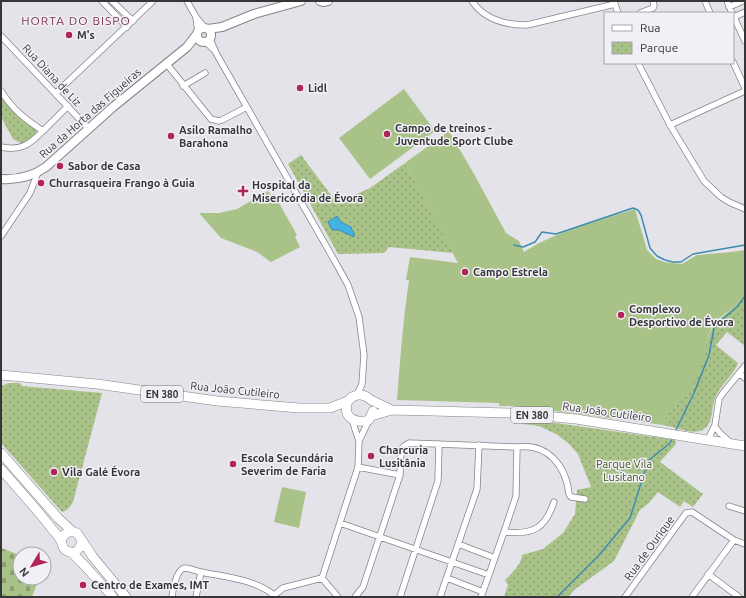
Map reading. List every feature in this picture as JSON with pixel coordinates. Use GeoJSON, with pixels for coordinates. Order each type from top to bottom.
{"type":"FeatureCollection","features":[{"type":"Feature","properties":{"kind":"main road","name":"Rua João Cutileiro"},"geometry":{"type":"LineString","coordinates":[[1,375],[97,384],[222,402],[293,408],[330,408],[348,401],[357,395],[362,395],[392,410]]}},
{"type":"Feature","properties":{"kind":"main road"},"geometry":{"type":"LineString","coordinates":[[1,380],[11,377]]}},
{"type":"Feature","properties":{"kind":"main road"},"geometry":{"type":"LineString","coordinates":[[369,399],[373,405],[373,411],[370,418]]}},
{"type":"Feature","properties":{"kind":"main road"},"geometry":{"type":"LineString","coordinates":[[348,401],[346,406],[350,418]]}},
{"type":"Feature","properties":{"kind":"main road","name":"Rua João Cutileiro"},"geometry":{"type":"LineString","coordinates":[[324,409],[358,422],[392,410],[512,413],[576,419],[745,446]]}},
{"type":"Feature","properties":{"kind":"main road"},"geometry":{"type":"LineString","coordinates":[[1,453],[58,518],[73,532],[80,535],[82,541],[104,571],[126,597]]}},
{"type":"Feature","properties":{"kind":"main road"},"geometry":{"type":"LineString","coordinates":[[1,469],[44,518],[61,541],[63,548],[71,552],[113,597]]}},
{"type":"Feature","properties":{"kind":"main road"},"geometry":{"type":"LineString","coordinates":[[61,541],[66,533],[73,532]]}},
{"type":"Feature","properties":{"kind":"main road"},"geometry":{"type":"LineString","coordinates":[[71,552],[74,552],[80,548],[82,541]]}},
{"type":"Feature","properties":{"kind":"street"},"geometry":{"type":"LineString","coordinates":[[102,1],[127,27]]}},
{"type":"Feature","properties":{"kind":"street"},"geometry":{"type":"LineString","coordinates":[[112,1],[133,21]]}},
{"type":"Feature","properties":{"kind":"street"},"geometry":{"type":"LineString","coordinates":[[56,94],[127,27],[152,2],[151,1]]}},
{"type":"Feature","properties":{"kind":"street"},"geometry":{"type":"LineString","coordinates":[[186,1],[331,254],[351,293],[359,317],[364,355],[362,384],[357,395]]}},
{"type":"Feature","properties":{"kind":"street","name":"Rua da Horta das Figueiras"},"geometry":{"type":"LineString","coordinates":[[1,179],[23,178],[38,172],[54,160],[88,128],[166,63],[205,35],[222,26],[254,14],[301,1]]}},
{"type":"Feature","properties":{"kind":"street"},"geometry":{"type":"LineString","coordinates":[[320,1],[328,1]]}},
{"type":"Feature","properties":{"kind":"street"},"geometry":{"type":"LineString","coordinates":[[472,1],[481,11],[490,17],[505,23],[516,25],[527,25],[614,3]]}},
{"type":"Feature","properties":{"kind":"street"},"geometry":{"type":"LineString","coordinates":[[643,12],[653,8],[653,1]]}},
{"type":"Feature","properties":{"kind":"street"},"geometry":{"type":"LineString","coordinates":[[705,1],[710,12]]}},
{"type":"Feature","properties":{"kind":"street"},"geometry":{"type":"LineString","coordinates":[[727,1],[732,12]]}},
{"type":"Feature","properties":{"kind":"street"},"geometry":{"type":"LineString","coordinates":[[729,7],[743,1]]}},
{"type":"Feature","properties":{"kind":"street"},"geometry":{"type":"LineString","coordinates":[[734,15],[745,12]]}},
{"type":"Feature","properties":{"kind":"street"},"geometry":{"type":"LineString","coordinates":[[734,17],[745,41]]}},
{"type":"Feature","properties":{"kind":"street","name":"Rua Diana de Liz"},"geometry":{"type":"LineString","coordinates":[[1,36],[88,128]]}},
{"type":"Feature","properties":{"kind":"street"},"geometry":{"type":"LineString","coordinates":[[166,63],[211,119],[215,121],[222,120],[247,106]]}},
{"type":"Feature","properties":{"kind":"street"},"geometry":{"type":"LineString","coordinates":[[639,64],[670,125],[704,181],[729,202],[745,209]]}},
{"type":"Feature","properties":{"kind":"street"},"geometry":{"type":"LineString","coordinates":[[734,64],[745,88]]}},
{"type":"Feature","properties":{"kind":"street"},"geometry":{"type":"LineString","coordinates":[[183,86],[205,72]]}},
{"type":"Feature","properties":{"kind":"street"},"geometry":{"type":"LineString","coordinates":[[1,91],[8,102],[20,115],[43,131]]}},
{"type":"Feature","properties":{"kind":"street"},"geometry":{"type":"LineString","coordinates":[[670,125],[745,91]]}},
{"type":"Feature","properties":{"kind":"street"},"geometry":{"type":"LineString","coordinates":[[1,147],[16,148],[30,143],[68,106]]}},
{"type":"Feature","properties":{"kind":"street"},"geometry":{"type":"LineString","coordinates":[[1,236],[30,193],[38,172]]}},
{"type":"Feature","properties":{"kind":"street"},"geometry":{"type":"LineString","coordinates":[[711,441],[715,437],[716,432],[714,427],[719,400],[745,366]]}},
{"type":"Feature","properties":{"kind":"street"},"geometry":{"type":"LineString","coordinates":[[739,373],[745,378]]}},
{"type":"Feature","properties":{"kind":"street"},"geometry":{"type":"LineString","coordinates":[[362,384],[369,399]]}},
{"type":"Feature","properties":{"kind":"street"},"geometry":{"type":"LineString","coordinates":[[350,418],[359,441]]}},
{"type":"Feature","properties":{"kind":"street"},"geometry":{"type":"LineString","coordinates":[[322,578],[358,467],[359,441],[370,418]]}},
{"type":"Feature","properties":{"kind":"street"},"geometry":{"type":"LineString","coordinates":[[699,439],[714,427]]}},
{"type":"Feature","properties":{"kind":"street"},"geometry":{"type":"LineString","coordinates":[[714,427],[732,444]]}},
{"type":"Feature","properties":{"kind":"street"},"geometry":{"type":"LineString","coordinates":[[355,597],[363,587],[400,475],[401,450],[409,443],[517,447],[528,446],[538,449],[548,454],[560,466],[565,475],[571,497],[585,499]]}},
{"type":"Feature","properties":{"kind":"street"},"geometry":{"type":"LineString","coordinates":[[400,597],[422,534],[438,481],[439,444]]}},
{"type":"Feature","properties":{"kind":"street"},"geometry":{"type":"LineString","coordinates":[[440,597],[477,489],[479,445]]}},
{"type":"Feature","properties":{"kind":"street"},"geometry":{"type":"LineString","coordinates":[[447,578],[482,594],[516,496],[517,447]]}},
{"type":"Feature","properties":{"kind":"street"},"geometry":{"type":"LineString","coordinates":[[358,467],[400,475]]}},
{"type":"Feature","properties":{"kind":"street"},"geometry":{"type":"LineString","coordinates":[[504,532],[522,533],[536,528],[545,522],[550,514],[554,502]]}},
{"type":"Feature","properties":{"kind":"street"},"geometry":{"type":"LineString","coordinates":[[729,506],[745,511]]}},
{"type":"Feature","properties":{"kind":"street","name":"Rua de Ourique"},"geometry":{"type":"LineString","coordinates":[[628,596],[686,513],[692,512],[734,540]]}},
{"type":"Feature","properties":{"kind":"street"},"geometry":{"type":"LineString","coordinates":[[340,524],[452,561],[489,575]]}},
{"type":"Feature","properties":{"kind":"street"},"geometry":{"type":"LineString","coordinates":[[692,597],[734,540],[745,544]]}},
{"type":"Feature","properties":{"kind":"street"},"geometry":{"type":"LineString","coordinates":[[458,544],[495,558]]}},
{"type":"Feature","properties":{"kind":"street"},"geometry":{"type":"LineString","coordinates":[[172,597],[177,575],[180,570],[185,568],[257,585],[273,596],[284,588],[322,578]]}},
{"type":"Feature","properties":{"kind":"street"},"geometry":{"type":"LineString","coordinates":[[196,597],[201,572]]}},
{"type":"Feature","properties":{"kind":"street"},"geometry":{"type":"LineString","coordinates":[[708,574],[739,597]]}},
{"type":"Feature","properties":{"kind":"street"},"geometry":{"type":"LineString","coordinates":[[322,578],[338,597]]}},
{"type":"Feature","properties":{"kind":"green space","name":"Campo de treinos - Juventude Sport Clube"},"geometry":{"type":"Polygon","coordinates":[[[404,89],[435,131],[370,179],[339,138],[404,89]]]}},
{"type":"Feature","properties":{"kind":"green space"},"geometry":{"type":"Polygon","coordinates":[[[1,95],[17,114],[36,128],[36,135],[29,141],[21,143],[13,139],[1,117],[1,95]]]}},
{"type":"Feature","properties":{"kind":"green space"},"geometry":{"type":"Polygon","coordinates":[[[449,131],[506,233],[519,241],[524,252],[564,232],[635,209],[647,250],[656,259],[664,262],[682,264],[697,255],[745,250],[745,292],[739,302],[720,317],[713,325],[708,335],[698,373],[689,391],[671,411],[665,419],[663,425],[517,406],[499,406],[499,403],[397,400],[403,325],[409,280],[406,280],[410,257],[458,263],[405,163],[449,131]]]}},
{"type":"Feature","properties":{"kind":"green space"},"geometry":{"type":"Polygon","coordinates":[[[301,155],[337,203],[370,188],[405,163],[453,253],[389,247],[384,253],[338,254],[288,164],[301,155]]]}},
{"type":"Feature","properties":{"kind":"green space"},"geometry":{"type":"Polygon","coordinates":[[[268,191],[271,195],[274,194],[297,235],[295,237],[300,247],[271,262],[257,252],[221,238],[199,213],[219,213],[237,209],[268,191]]]}},
{"type":"Feature","properties":{"kind":"green space"},"geometry":{"type":"Polygon","coordinates":[[[745,292],[745,346],[727,332],[716,345],[738,363],[716,396],[711,418],[707,427],[696,432],[663,425],[668,413],[676,406],[694,381],[707,340],[714,324],[738,303],[745,292]]]}},
{"type":"Feature","properties":{"kind":"green space","name":"Vila Galé Évora"},"geometry":{"type":"Polygon","coordinates":[[[9,383],[20,383],[22,386],[102,393],[73,502],[69,508],[62,512],[1,443],[1,386],[9,383]]]}},
{"type":"Feature","properties":{"kind":"green space","name":"Parque Vila Lusitano"},"geometry":{"type":"Polygon","coordinates":[[[542,421],[675,440],[676,444],[660,462],[703,494],[693,507],[684,501],[680,507],[658,492],[649,503],[640,510],[614,561],[574,590],[568,597],[504,597],[508,585],[505,580],[518,565],[522,555],[543,549],[563,533],[575,514],[577,490],[591,487],[578,454],[568,443],[556,434],[539,426],[522,424],[542,421]]]}},
{"type":"Feature","properties":{"kind":"green space"},"geometry":{"type":"Polygon","coordinates":[[[282,487],[306,492],[299,528],[274,522],[282,487]]]}},
{"type":"Feature","properties":{"kind":"green space"},"geometry":{"type":"Polygon","coordinates":[[[1,548],[12,552],[12,586],[36,586],[32,597],[1,597],[1,548]]]}},
{"type":"Feature","properties":{"kind":"water"},"geometry":{"type":"Polygon","coordinates":[[[337,216],[341,222],[351,227],[354,237],[339,230],[332,230],[328,222],[337,216]]]}},
{"type":"Feature","properties":{"kind":"waterway"},"geometry":{"type":"LineString","coordinates":[[514,245],[523,247],[535,242],[542,232],[556,234],[633,208],[638,210],[641,215],[650,248],[657,256],[665,260],[681,262],[693,254],[745,245]]}},
{"type":"Feature","properties":{"kind":"waterway"},"geometry":{"type":"LineString","coordinates":[[675,432],[694,393],[709,355],[714,328],[737,307],[745,296]]}},
{"type":"Feature","properties":{"kind":"waterway"},"geometry":{"type":"LineString","coordinates":[[557,597],[599,555],[630,518],[648,461],[670,443],[673,437]]}},
{"type":"Feature","properties":{"kind":"place","name":"M's"},"geometry":{"type":"Point","coordinates":[69,35]}},
{"type":"Feature","properties":{"kind":"place","name":"Lidl"},"geometry":{"type":"Point","coordinates":[300,88]}},
{"type":"Feature","properties":{"kind":"place","name":"Campo de treinos - Juventude Sport Clube"},"geometry":{"type":"Point","coordinates":[387,134]}},
{"type":"Feature","properties":{"kind":"place","name":"Asilo Ramalho Barahona"},"geometry":{"type":"Point","coordinates":[171,136]}},
{"type":"Feature","properties":{"kind":"place","name":"Sabor de Casa"},"geometry":{"type":"Point","coordinates":[60,166]}},
{"type":"Feature","properties":{"kind":"place","name":"Churrasqueira Frango à Guia"},"geometry":{"type":"Point","coordinates":[41,183]}},
{"type":"Feature","properties":{"kind":"place","name":"Hospital da Misericórdia de Évora"},"geometry":{"type":"Point","coordinates":[243,191]}},
{"type":"Feature","properties":{"kind":"place","name":"Campo Estrela"},"geometry":{"type":"Point","coordinates":[465,272]}},
{"type":"Feature","properties":{"kind":"place","name":"Complexo Desportivo de Évora"},"geometry":{"type":"Point","coordinates":[621,315]}},
{"type":"Feature","properties":{"kind":"place","name":"Charcuria Lusitânia"},"geometry":{"type":"Point","coordinates":[371,456]}},
{"type":"Feature","properties":{"kind":"place","name":"Escola Secundária Severim de Faria"},"geometry":{"type":"Point","coordinates":[233,464]}},
{"type":"Feature","properties":{"kind":"place","name":"Vila Galé Évora"},"geometry":{"type":"Point","coordinates":[54,472]}},
{"type":"Feature","properties":{"kind":"place","name":"Centro de Exames, IMT"},"geometry":{"type":"Point","coordinates":[83,585]}},
{"type":"Feature","properties":{"kind":"district","name":"HORTA DO BISPO"},"geometry":{"type":"Point","coordinates":[76,20]}}]}
